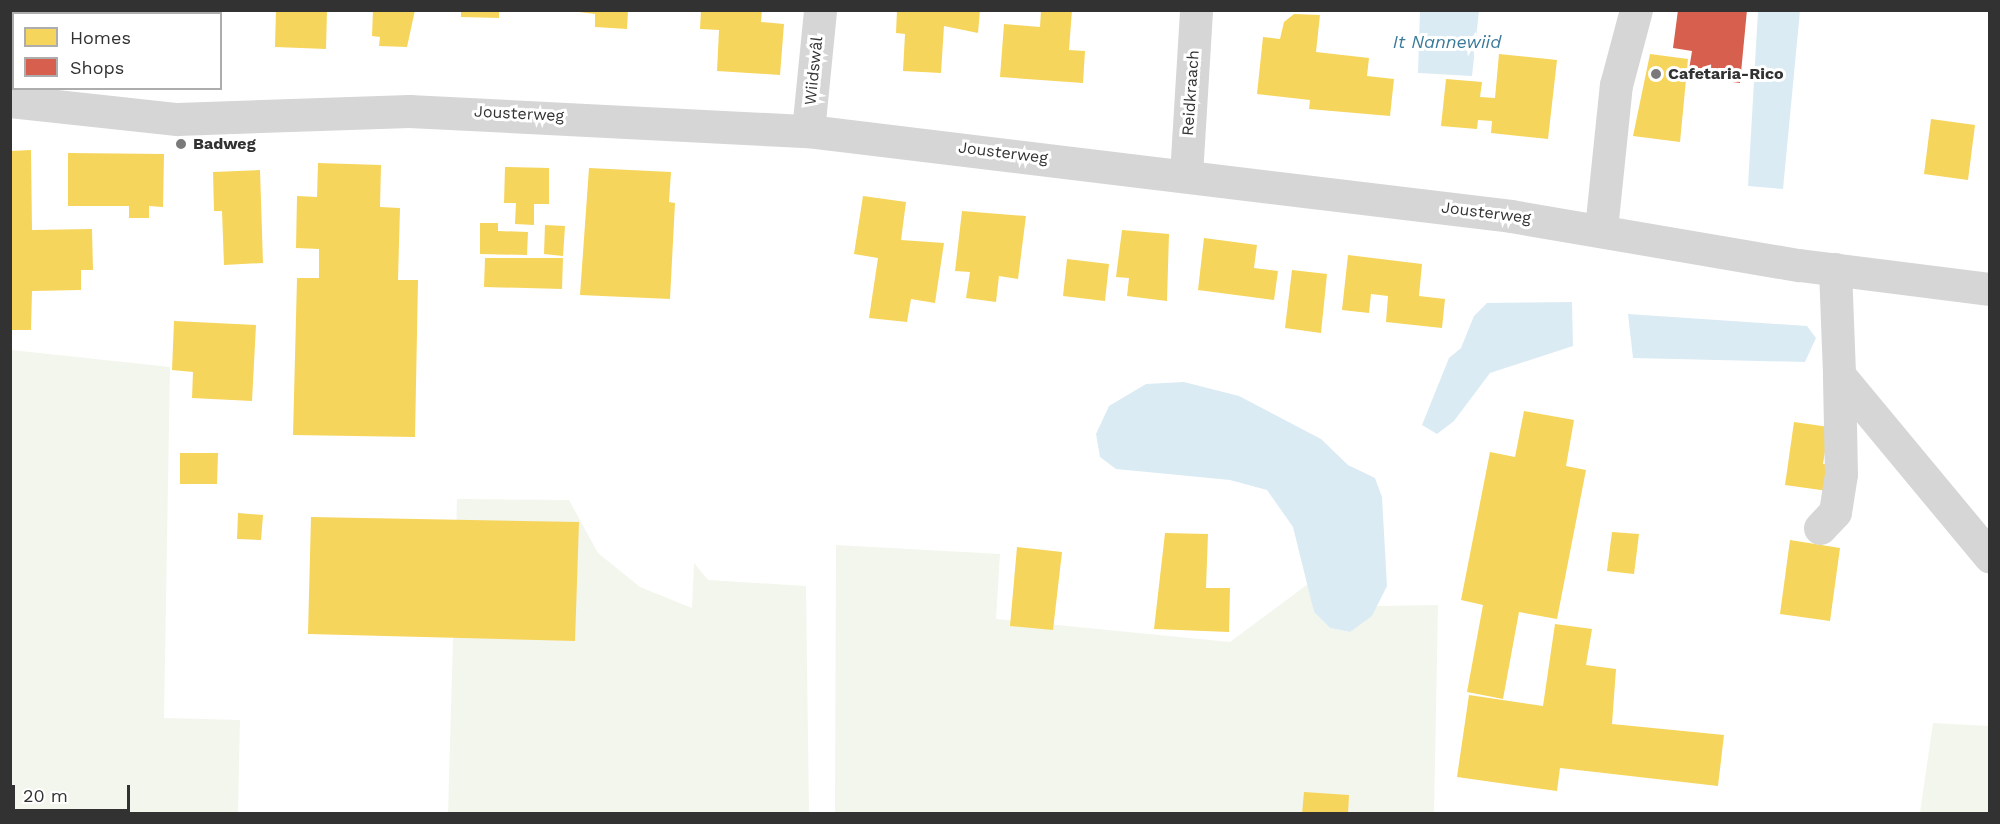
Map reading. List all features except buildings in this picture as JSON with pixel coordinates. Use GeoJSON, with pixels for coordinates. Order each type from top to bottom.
{"type":"FeatureCollection","features":[{"type":"Feature","properties":{"kind":"street","name":"Wiidswâl"},"geometry":{"type":"LineString","coordinates":[[808,131],[820,10]]}},
{"type":"Feature","properties":{"kind":"street","name":"Reidkraach"},"geometry":{"type":"LineString","coordinates":[[1186,175],[1196,10]]}},
{"type":"Feature","properties":{"kind":"street"},"geometry":{"type":"LineString","coordinates":[[1601,229],[1617,85],[1636,10]]}},
{"type":"Feature","properties":{"kind":"street","name":"Jousterweg"},"geometry":{"type":"LineString","coordinates":[[10,101],[177,119],[420,111],[808,131],[1186,175],[1601,229],[1834,269],[1989,289]]}},
{"type":"Feature","properties":{"kind":"street"},"geometry":{"type":"LineString","coordinates":[[1820,528],[1835,512],[1841,474],[1834,269]]}},
{"type":"Feature","properties":{"kind":"street"},"geometry":{"type":"LineString","coordinates":[[1839,375],[1989,557]]}},
{"type":"Feature","properties":{"kind":"shaded area"},"geometry":{"type":"Polygon","coordinates":[[[11,350],[170,367],[164,718],[240,720],[238,813],[11,813],[11,350]]]}},
{"type":"Feature","properties":{"kind":"shaded area"},"geometry":{"type":"Polygon","coordinates":[[[457,499],[569,500],[598,553],[640,587],[692,608],[694,563],[708,580],[806,586],[809,813],[448,814],[457,499]]]}},
{"type":"Feature","properties":{"kind":"shaded area"},"geometry":{"type":"Polygon","coordinates":[[[836,545],[1000,554],[996,619],[1230,642],[1308,584],[1314,612],[1330,628],[1349,632],[1377,606],[1438,605],[1434,813],[835,814],[836,545]]]}},
{"type":"Feature","properties":{"kind":"shaded area"},"geometry":{"type":"Polygon","coordinates":[[[1933,723],[1989,726],[1989,813],[1920,813],[1933,723]]]}},
{"type":"Feature","properties":{"kind":"water","name":"It Nannewiid"},"geometry":{"type":"Polygon","coordinates":[[[1420,11],[1479,11],[1472,76],[1418,73],[1420,11]]]}},
{"type":"Feature","properties":{"kind":"water"},"geometry":{"type":"Polygon","coordinates":[[[1758,11],[1800,11],[1783,189],[1748,186],[1758,11]]]}},
{"type":"Feature","properties":{"kind":"water"},"geometry":{"type":"Polygon","coordinates":[[[1572,302],[1573,346],[1490,373],[1454,421],[1437,434],[1422,425],[1449,358],[1461,348],[1474,316],[1487,303],[1572,302]]]}},
{"type":"Feature","properties":{"kind":"water"},"geometry":{"type":"Polygon","coordinates":[[[1628,314],[1807,326],[1816,338],[1805,362],[1633,358],[1628,314]]]}},
{"type":"Feature","properties":{"kind":"water"},"geometry":{"type":"Polygon","coordinates":[[[1184,382],[1239,396],[1321,439],[1348,465],[1375,478],[1382,497],[1387,586],[1372,616],[1350,632],[1330,628],[1314,612],[1293,527],[1267,490],[1230,480],[1116,469],[1100,457],[1096,434],[1109,406],[1146,384],[1184,382]]]}},
{"type":"Feature","properties":{"kind":"place","name":"Cafetaria-Rico"},"geometry":{"type":"Point","coordinates":[1656,74]}},
{"type":"Feature","properties":{"kind":"place","name":"Badweg"},"geometry":{"type":"Point","coordinates":[181,144]}}]}
